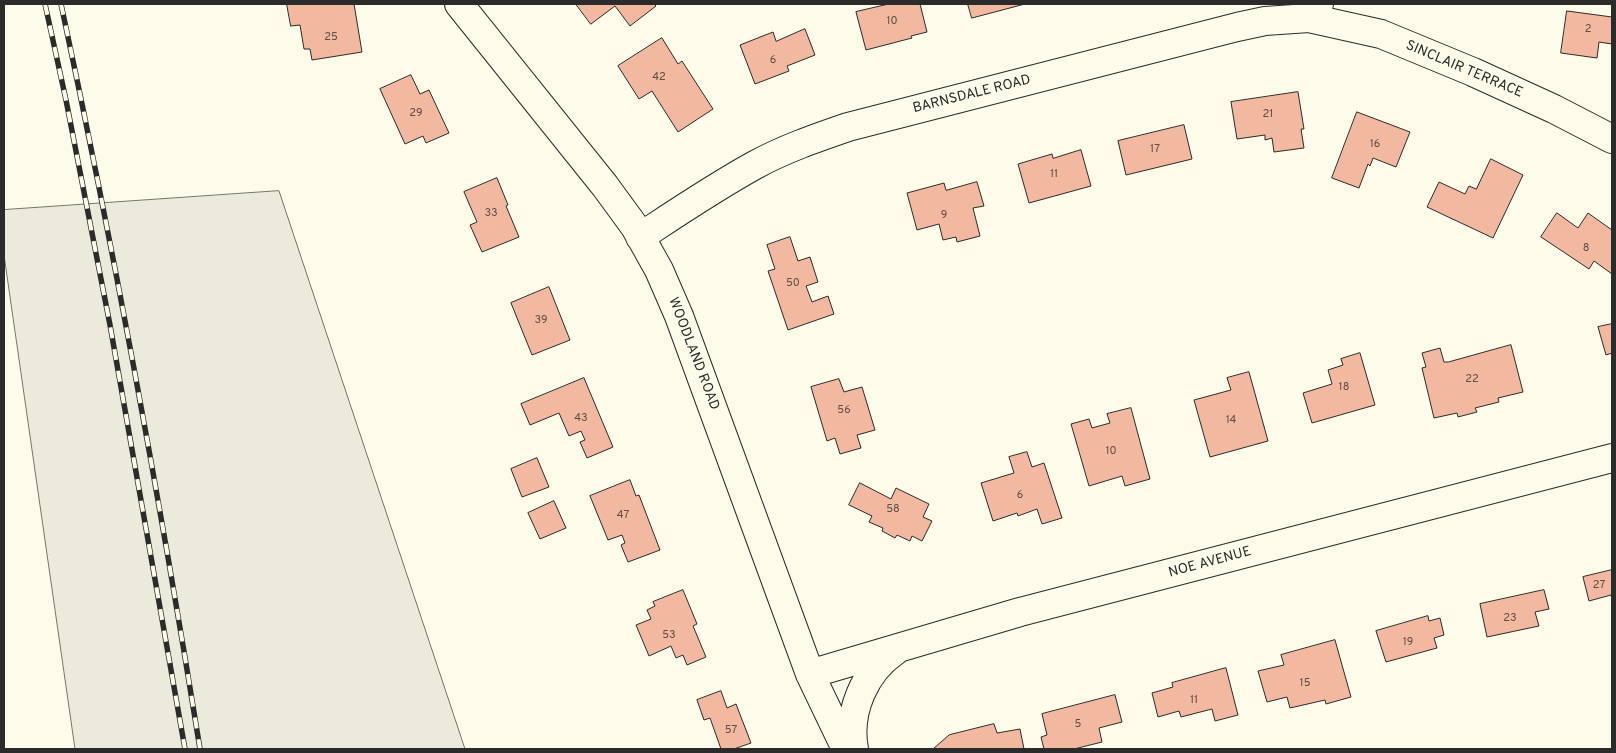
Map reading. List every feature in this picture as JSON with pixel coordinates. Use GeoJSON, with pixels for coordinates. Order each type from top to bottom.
{"type":"FeatureCollection","features":[{"type":"Feature","properties":{"kind":"street","name":"WOODLAND ROAD"},"geometry":{"type":"LineString","coordinates":[[459,4],[605,186],[640,237],[659,270],[679,316],[810,674],[846,749]]}},
{"type":"Feature","properties":{"kind":"street","name":"BARNSDALE ROAD"},"geometry":{"type":"LineString","coordinates":[[640,237],[698,198],[756,165],[801,144],[848,127],[1237,27],[1314,11]]}},
{"type":"Feature","properties":{"kind":"street","name":"SINCLAIR TERRACE"},"geometry":{"type":"LineString","coordinates":[[1314,11],[1381,34],[1473,72],[1554,109],[1612,139]]}},
{"type":"Feature","properties":{"kind":"street","name":"NOE AVENUE"},"geometry":{"type":"LineString","coordinates":[[810,674],[1020,612],[1612,458]]}},
{"type":"Feature","properties":{"kind":"street"},"geometry":{"type":"LineString","coordinates":[[854,749],[853,723],[860,694],[866,681],[884,658],[901,647]]}},
{"type":"Feature","properties":{"kind":"shaded area"},"geometry":{"type":"Polygon","coordinates":[[[279,191],[465,749],[75,749],[4,255],[4,210],[279,191]]]}},
{"type":"Feature","properties":{"kind":"building"},"geometry":{"type":"Polygon","coordinates":[[[287,4],[354,4],[362,52],[312,60],[310,49],[304,49],[300,25],[291,26],[287,4]]]}},
{"type":"Feature","properties":{"kind":"building"},"geometry":{"type":"Polygon","coordinates":[[[576,4],[654,4],[656,6],[630,26],[615,6],[591,24],[576,4]]]}},
{"type":"Feature","properties":{"kind":"building"},"geometry":{"type":"Polygon","coordinates":[[[889,4],[920,4],[927,32],[911,36],[912,38],[866,50],[856,12],[889,4]]]}},
{"type":"Feature","properties":{"kind":"building"},"geometry":{"type":"Polygon","coordinates":[[[968,4],[1025,4],[972,18],[968,4]]]}},
{"type":"Feature","properties":{"kind":"building"},"geometry":{"type":"Polygon","coordinates":[[[1567,11],[1612,17],[1612,44],[1599,42],[1597,58],[1561,53],[1567,11]]]}},
{"type":"Feature","properties":{"kind":"building"},"geometry":{"type":"Polygon","coordinates":[[[805,29],[815,55],[787,66],[789,71],[755,84],[740,45],[773,32],[776,41],[805,29]]]}},
{"type":"Feature","properties":{"kind":"building"},"geometry":{"type":"Polygon","coordinates":[[[662,38],[678,64],[682,61],[713,109],[678,132],[652,91],[639,99],[618,66],[662,38]]]}},
{"type":"Feature","properties":{"kind":"building"},"geometry":{"type":"Polygon","coordinates":[[[411,75],[420,94],[429,90],[449,133],[426,143],[423,136],[405,144],[380,89],[411,75]]]}},
{"type":"Feature","properties":{"kind":"building"},"geometry":{"type":"Polygon","coordinates":[[[1298,92],[1304,129],[1301,129],[1304,148],[1274,152],[1272,138],[1265,140],[1265,135],[1237,139],[1231,102],[1298,92]]]}},
{"type":"Feature","properties":{"kind":"building"},"geometry":{"type":"Polygon","coordinates":[[[1357,112],[1410,132],[1396,167],[1373,158],[1370,166],[1368,164],[1359,188],[1332,178],[1357,112]]]}},
{"type":"Feature","properties":{"kind":"building"},"geometry":{"type":"Polygon","coordinates":[[[1184,125],[1192,159],[1126,175],[1118,141],[1184,125]]]}},
{"type":"Feature","properties":{"kind":"building"},"geometry":{"type":"Polygon","coordinates":[[[1081,150],[1091,186],[1029,203],[1018,164],[1052,154],[1053,158],[1081,150]]]}},
{"type":"Feature","properties":{"kind":"building"},"geometry":{"type":"Polygon","coordinates":[[[1491,159],[1523,175],[1493,238],[1427,207],[1439,182],[1465,194],[1469,186],[1476,189],[1491,159]]]}},
{"type":"Feature","properties":{"kind":"building"},"geometry":{"type":"Polygon","coordinates":[[[497,178],[519,237],[482,252],[470,225],[477,222],[464,192],[497,178]]]}},
{"type":"Feature","properties":{"kind":"building"},"geometry":{"type":"Polygon","coordinates":[[[977,182],[984,206],[973,208],[980,236],[957,242],[956,237],[943,240],[939,224],[917,230],[907,193],[944,183],[946,190],[977,182]]]}},
{"type":"Feature","properties":{"kind":"building"},"geometry":{"type":"Polygon","coordinates":[[[1557,213],[1578,228],[1588,213],[1612,230],[1612,274],[1594,261],[1589,269],[1541,237],[1557,213]]]}},
{"type":"Feature","properties":{"kind":"building"},"geometry":{"type":"Polygon","coordinates":[[[790,237],[798,261],[810,257],[818,282],[806,286],[812,302],[828,296],[834,314],[788,330],[768,271],[775,269],[767,245],[790,237]]]}},
{"type":"Feature","properties":{"kind":"building"},"geometry":{"type":"Polygon","coordinates":[[[549,287],[570,340],[532,355],[511,303],[549,287]]]}},
{"type":"Feature","properties":{"kind":"building"},"geometry":{"type":"Polygon","coordinates":[[[1612,324],[1612,353],[1606,355],[1598,327],[1612,324]]]}},
{"type":"Feature","properties":{"kind":"building"},"geometry":{"type":"Polygon","coordinates":[[[1511,345],[1523,392],[1498,398],[1499,402],[1475,408],[1477,412],[1458,417],[1457,413],[1434,418],[1422,368],[1426,367],[1422,353],[1440,348],[1444,362],[1448,362],[1511,345]]]}},
{"type":"Feature","properties":{"kind":"building"},"geometry":{"type":"Polygon","coordinates":[[[1360,353],[1375,405],[1312,423],[1303,393],[1332,384],[1328,370],[1343,365],[1341,359],[1360,353]]]}},
{"type":"Feature","properties":{"kind":"building"},"geometry":{"type":"Polygon","coordinates":[[[1249,372],[1268,441],[1210,457],[1194,400],[1231,390],[1227,378],[1249,372]]]}},
{"type":"Feature","properties":{"kind":"building"},"geometry":{"type":"Polygon","coordinates":[[[584,378],[613,447],[587,458],[580,442],[585,440],[581,431],[569,436],[559,413],[530,425],[521,404],[584,378]]]}},
{"type":"Feature","properties":{"kind":"building"},"geometry":{"type":"Polygon","coordinates":[[[839,379],[844,392],[862,387],[875,430],[857,435],[861,448],[840,454],[835,438],[827,441],[811,387],[839,379]]]}},
{"type":"Feature","properties":{"kind":"building"},"geometry":{"type":"Polygon","coordinates":[[[1131,408],[1150,479],[1125,486],[1122,476],[1089,486],[1071,424],[1089,419],[1092,428],[1110,423],[1107,414],[1131,408]]]}},
{"type":"Feature","properties":{"kind":"building"},"geometry":{"type":"Polygon","coordinates":[[[1027,452],[1032,467],[1044,463],[1062,518],[1042,524],[1037,509],[1018,516],[1017,513],[993,521],[981,483],[1014,473],[1009,457],[1027,452]]]}},
{"type":"Feature","properties":{"kind":"building"},"geometry":{"type":"Polygon","coordinates":[[[537,458],[549,487],[522,497],[511,469],[537,458]]]}},
{"type":"Feature","properties":{"kind":"building"},"geometry":{"type":"Polygon","coordinates":[[[630,480],[636,496],[639,495],[660,550],[628,562],[621,545],[625,543],[622,535],[608,540],[590,496],[630,480]]]}},
{"type":"Feature","properties":{"kind":"building"},"geometry":{"type":"Polygon","coordinates":[[[860,483],[891,499],[896,488],[929,504],[923,517],[932,521],[922,541],[912,536],[910,541],[897,535],[895,538],[882,531],[883,528],[869,522],[872,516],[849,505],[860,483]]]}},
{"type":"Feature","properties":{"kind":"building"},"geometry":{"type":"Polygon","coordinates":[[[554,501],[566,528],[540,539],[528,513],[554,501]]]}},
{"type":"Feature","properties":{"kind":"building"},"geometry":{"type":"Polygon","coordinates":[[[1612,570],[1612,600],[1611,595],[1589,601],[1583,577],[1612,570]]]}},
{"type":"Feature","properties":{"kind":"building"},"geometry":{"type":"Polygon","coordinates":[[[683,590],[697,624],[693,626],[706,657],[687,665],[683,655],[676,658],[671,646],[649,656],[636,625],[651,619],[647,610],[655,606],[653,602],[683,590]]]}},
{"type":"Feature","properties":{"kind":"building"},"geometry":{"type":"Polygon","coordinates":[[[1544,590],[1549,609],[1535,612],[1539,626],[1487,637],[1480,604],[1544,590]]]}},
{"type":"Feature","properties":{"kind":"building"},"geometry":{"type":"Polygon","coordinates":[[[1428,616],[1429,621],[1440,618],[1444,635],[1434,638],[1437,648],[1386,662],[1376,631],[1428,616]]]}},
{"type":"Feature","properties":{"kind":"building"},"geometry":{"type":"Polygon","coordinates":[[[1335,640],[1351,697],[1326,704],[1325,700],[1290,708],[1287,697],[1267,702],[1258,671],[1284,665],[1281,655],[1335,640]]]}},
{"type":"Feature","properties":{"kind":"building"},"geometry":{"type":"Polygon","coordinates":[[[1226,668],[1238,715],[1215,721],[1212,709],[1181,717],[1179,711],[1158,717],[1152,693],[1173,687],[1172,683],[1226,668]]]}},
{"type":"Feature","properties":{"kind":"building"},"geometry":{"type":"Polygon","coordinates":[[[721,691],[727,708],[736,704],[751,743],[734,749],[721,749],[710,718],[704,720],[697,700],[721,691]]]}},
{"type":"Feature","properties":{"kind":"building"},"geometry":{"type":"Polygon","coordinates":[[[1115,695],[1122,722],[1099,728],[1102,742],[1074,749],[1044,749],[1041,737],[1047,735],[1042,714],[1115,695]]]}},
{"type":"Feature","properties":{"kind":"building"},"geometry":{"type":"Polygon","coordinates":[[[994,724],[997,733],[1020,729],[1024,749],[933,749],[949,735],[994,724]]]}},
{"type":"Feature","properties":{"kind":"railway"},"geometry":{"type":"LineString","coordinates":[[45,4],[66,100],[110,325],[185,749]]}},
{"type":"Feature","properties":{"kind":"railway"},"geometry":{"type":"LineString","coordinates":[[61,4],[135,376],[169,562],[200,749]]}}]}
